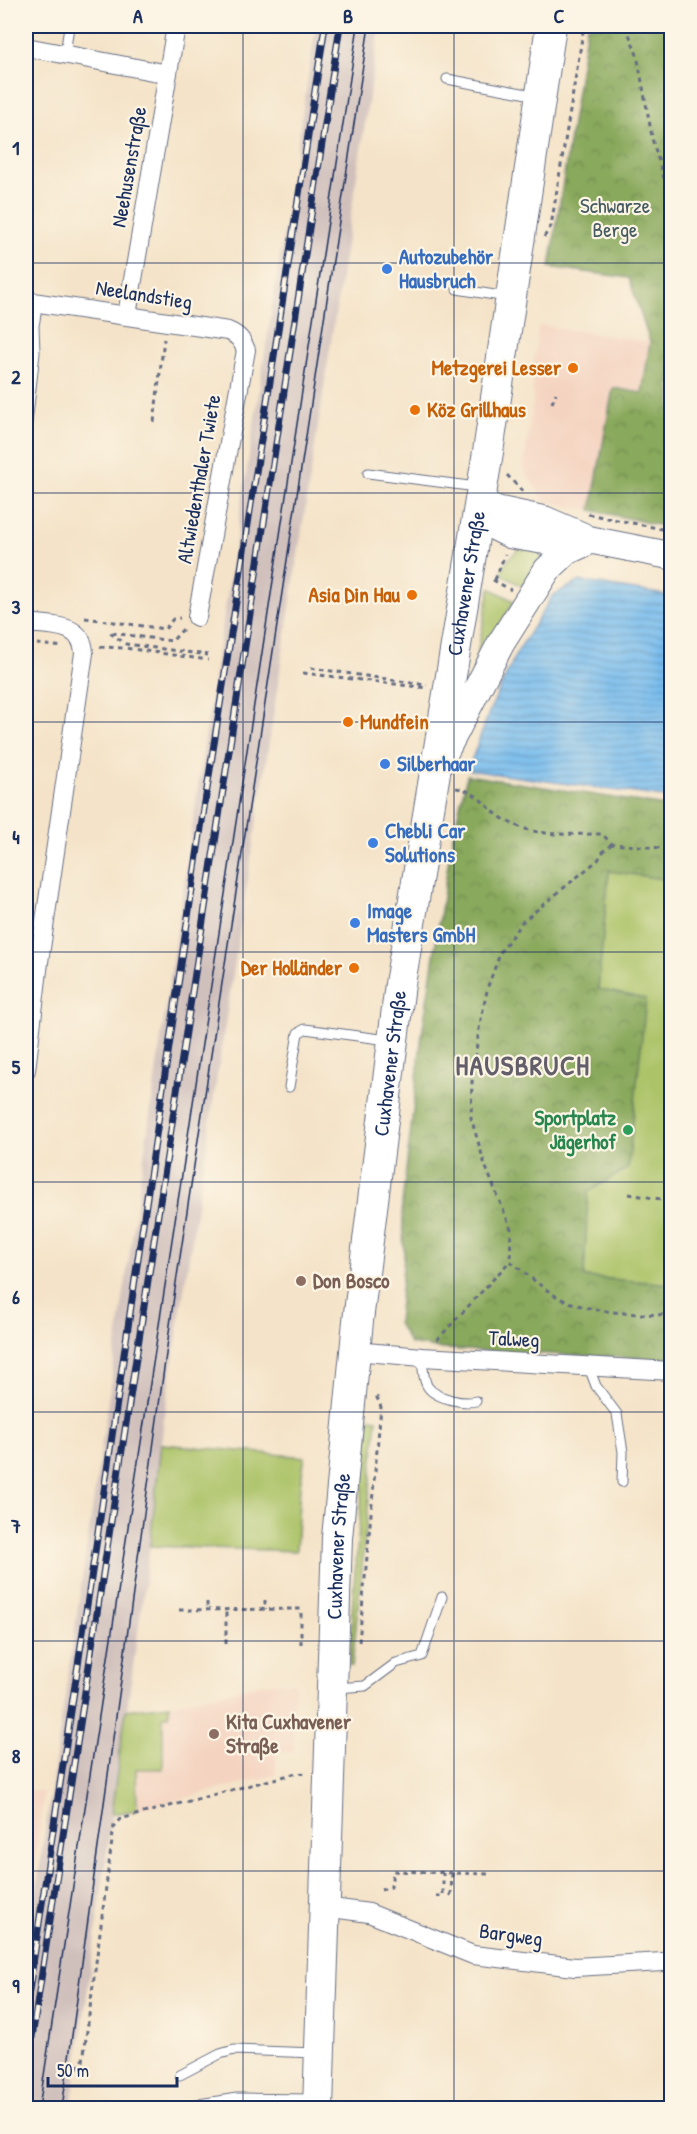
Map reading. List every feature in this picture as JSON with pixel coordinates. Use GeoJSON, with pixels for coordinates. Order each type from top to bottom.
{"type":"FeatureCollection","features":[{"type":"Feature","properties":{"kind":"main road","name":"Cuxhavener Straße"},"geometry":{"type":"LineString","coordinates":[[318,2104],[337,1538],[354,1351],[400,984],[449,691],[481,577],[481,497],[551,26]]}},
{"type":"Feature","properties":{"kind":"main road"},"geometry":{"type":"LineString","coordinates":[[481,497],[495,527],[504,533],[541,540],[591,540],[672,556]]}},
{"type":"Feature","properties":{"kind":"main road"},"geometry":{"type":"LineString","coordinates":[[435,776],[501,643],[547,570],[567,551],[591,540]]}},
{"type":"Feature","properties":{"kind":"street","name":"Neehusenstraße"},"geometry":{"type":"LineString","coordinates":[[127,315],[176,26]]}},
{"type":"Feature","properties":{"kind":"street"},"geometry":{"type":"LineString","coordinates":[[26,47],[168,74]]}},
{"type":"Feature","properties":{"kind":"street","name":"Neelandstieg"},"geometry":{"type":"LineString","coordinates":[[32,302],[228,331],[237,334],[246,350]]}},
{"type":"Feature","properties":{"kind":"street","name":"Altwiedenthaler Twiete"},"geometry":{"type":"LineString","coordinates":[[197,617],[246,350]]}},
{"type":"Feature","properties":{"kind":"street"},"geometry":{"type":"LineString","coordinates":[[26,623],[67,629],[78,634],[80,647],[35,962],[26,1070]]}},
{"type":"Feature","properties":{"kind":"street","name":"Talweg"},"geometry":{"type":"LineString","coordinates":[[354,1351],[672,1371]]}},
{"type":"Feature","properties":{"kind":"street","name":"Bargweg"},"geometry":{"type":"LineString","coordinates":[[324,1907],[369,1913],[473,1955],[575,1967],[663,1962]]}},
{"type":"Feature","properties":{"kind":"lane"},"geometry":{"type":"LineString","coordinates":[[65,55],[69,26]]}},
{"type":"Feature","properties":{"kind":"lane"},"geometry":{"type":"LineString","coordinates":[[447,79],[540,97]]}},
{"type":"Feature","properties":{"kind":"lane"},"geometry":{"type":"LineString","coordinates":[[457,289],[512,298]]}},
{"type":"Feature","properties":{"kind":"lane"},"geometry":{"type":"LineString","coordinates":[[26,433],[35,353],[32,302]]}},
{"type":"Feature","properties":{"kind":"lane"},"geometry":{"type":"LineString","coordinates":[[368,473],[481,497]]}},
{"type":"Feature","properties":{"kind":"lane"},"geometry":{"type":"LineString","coordinates":[[289,1087],[298,1033],[305,1029],[393,1041]]}},
{"type":"Feature","properties":{"kind":"lane"},"geometry":{"type":"LineString","coordinates":[[422,1357],[423,1374],[430,1392],[435,1396],[460,1402],[476,1401]]}},
{"type":"Feature","properties":{"kind":"lane"},"geometry":{"type":"LineString","coordinates":[[588,1365],[596,1386],[617,1414],[623,1452],[622,1482]]}},
{"type":"Feature","properties":{"kind":"lane"},"geometry":{"type":"LineString","coordinates":[[331,1688],[366,1686],[396,1663],[422,1656],[442,1597]]}},
{"type":"Feature","properties":{"kind":"lane"},"geometry":{"type":"LineString","coordinates":[[180,2075],[220,2054],[234,2050],[320,2054]]}},
{"type":"Feature","properties":{"kind":"lane"},"geometry":{"type":"LineString","coordinates":[[199,2104],[237,2098],[318,2104]]}},
{"type":"Feature","properties":{"kind":"path"},"geometry":{"type":"LineString","coordinates":[[541,242],[551,226],[584,26]]}},
{"type":"Feature","properties":{"kind":"path"},"geometry":{"type":"LineString","coordinates":[[626,26],[637,55],[653,142],[672,204]]}},
{"type":"Feature","properties":{"kind":"path"},"geometry":{"type":"LineString","coordinates":[[154,422],[166,322]]}},
{"type":"Feature","properties":{"kind":"path"},"geometry":{"type":"LineString","coordinates":[[552,403],[556,393]]}},
{"type":"Feature","properties":{"kind":"path"},"geometry":{"type":"LineString","coordinates":[[488,452],[526,496]]}},
{"type":"Feature","properties":{"kind":"path"},"geometry":{"type":"LineString","coordinates":[[584,513],[672,531]]}},
{"type":"Feature","properties":{"kind":"path"},"geometry":{"type":"LineString","coordinates":[[509,545],[481,577],[512,590]]}},
{"type":"Feature","properties":{"kind":"path"},"geometry":{"type":"LineString","coordinates":[[84,618],[165,629],[173,619],[197,617]]}},
{"type":"Feature","properties":{"kind":"path"},"geometry":{"type":"LineString","coordinates":[[26,642],[80,647],[104,646],[208,658],[126,644],[110,633],[172,640],[197,617]]}},
{"type":"Feature","properties":{"kind":"path"},"geometry":{"type":"LineString","coordinates":[[125,648],[126,644]]}},
{"type":"Feature","properties":{"kind":"path"},"geometry":{"type":"LineString","coordinates":[[311,668],[414,681],[449,691]]}},
{"type":"Feature","properties":{"kind":"path"},"geometry":{"type":"LineString","coordinates":[[303,673],[449,691]]}},
{"type":"Feature","properties":{"kind":"path"},"geometry":{"type":"LineString","coordinates":[[435,776],[474,793],[502,818],[522,828],[554,834],[602,834],[612,844],[672,849]]}},
{"type":"Feature","properties":{"kind":"path"},"geometry":{"type":"LineString","coordinates":[[422,1357],[510,1261],[512,1229],[484,1165],[471,1118],[472,1082],[478,1029],[488,986],[501,951],[522,922],[598,860],[605,849],[612,844]]}},
{"type":"Feature","properties":{"kind":"path"},"geometry":{"type":"LineString","coordinates":[[629,1194],[672,1201]]}},
{"type":"Feature","properties":{"kind":"path"},"geometry":{"type":"LineString","coordinates":[[510,1261],[555,1295],[585,1306],[627,1314],[672,1315]]}},
{"type":"Feature","properties":{"kind":"path"},"geometry":{"type":"LineString","coordinates":[[358,1648],[381,1407]]}},
{"type":"Feature","properties":{"kind":"path"},"geometry":{"type":"LineString","coordinates":[[264,1600],[265,1610]]}},
{"type":"Feature","properties":{"kind":"path"},"geometry":{"type":"LineString","coordinates":[[207,1602],[207,1611]]}},
{"type":"Feature","properties":{"kind":"path"},"geometry":{"type":"LineString","coordinates":[[179,1610],[301,1609],[301,1644]]}},
{"type":"Feature","properties":{"kind":"path"},"geometry":{"type":"LineString","coordinates":[[226,1610],[226,1644]]}},
{"type":"Feature","properties":{"kind":"path"},"geometry":{"type":"LineString","coordinates":[[196,1611],[196,1616]]}},
{"type":"Feature","properties":{"kind":"path"},"geometry":{"type":"LineString","coordinates":[[77,2068],[83,2061],[114,1826],[120,1819],[293,1774],[328,1770]]}},
{"type":"Feature","properties":{"kind":"path"},"geometry":{"type":"LineString","coordinates":[[381,1890],[391,1887],[393,1871],[407,1874],[488,1874],[487,1877]]}},
{"type":"Feature","properties":{"kind":"path"},"geometry":{"type":"LineString","coordinates":[[436,1896],[443,1896],[443,1873]]}},
{"type":"Feature","properties":{"kind":"path"},"geometry":{"type":"LineString","coordinates":[[452,1873],[451,1895],[456,1895]]}},
{"type":"Feature","properties":{"kind":"shaded area"},"geometry":{"type":"Polygon","coordinates":[[[316,26],[380,26],[164,1419],[150,1546],[71,2108],[26,2108],[26,1962],[207,725],[316,26]]]}},
{"type":"Feature","properties":{"kind":"shaded area"},"geometry":{"type":"Polygon","coordinates":[[[539,325],[650,342],[642,393],[613,389],[591,510],[545,502],[523,469],[533,403],[533,365],[539,325]]]}},
{"type":"Feature","properties":{"kind":"shaded area","name":"Kita Cuxhavener Straße"},"geometry":{"type":"Polygon","coordinates":[[[295,1682],[293,1752],[277,1751],[275,1775],[137,1810],[135,1716],[168,1716],[169,1705],[262,1684],[295,1682]]]}},
{"type":"Feature","properties":{"kind":"shaded area"},"geometry":{"type":"Polygon","coordinates":[[[26,1790],[44,1793],[26,1936],[26,1790]]]}},
{"type":"Feature","properties":{"kind":"green space","name":"Schwarze Berge"},"geometry":{"type":"Polygon","coordinates":[[[587,26],[671,26],[671,528],[591,510],[613,388],[642,393],[650,342],[629,278],[550,267],[587,26]]]}},
{"type":"Feature","properties":{"kind":"green space"},"geometry":{"type":"Polygon","coordinates":[[[523,546],[548,549],[522,586],[501,574],[507,561],[523,546]]]}},
{"type":"Feature","properties":{"kind":"green space"},"geometry":{"type":"Polygon","coordinates":[[[490,588],[514,601],[474,671],[490,588]]]}},
{"type":"Feature","properties":{"kind":"green space"},"geometry":{"type":"Polygon","coordinates":[[[467,775],[665,806],[671,812],[670,880],[609,871],[598,989],[646,999],[628,1168],[588,1192],[584,1277],[671,1284],[671,1360],[443,1349],[410,1344],[398,1323],[404,1254],[402,1204],[422,1034],[451,845],[467,775]]]}},
{"type":"Feature","properties":{"kind":"green space","name":"Sportplatz Jägerhof"},"geometry":{"type":"Polygon","coordinates":[[[609,871],[670,880],[671,875],[671,1284],[584,1277],[571,1271],[609,871]]]}},
{"type":"Feature","properties":{"kind":"green space"},"geometry":{"type":"Polygon","coordinates":[[[369,1418],[377,1419],[352,1666],[349,1665],[353,1596],[369,1418]]]}},
{"type":"Feature","properties":{"kind":"green space"},"geometry":{"type":"Polygon","coordinates":[[[161,1444],[305,1457],[300,1485],[296,1551],[150,1546],[161,1444]]]}},
{"type":"Feature","properties":{"kind":"green space"},"geometry":{"type":"Polygon","coordinates":[[[169,1705],[169,1716],[163,1716],[163,1769],[136,1769],[137,1810],[111,1814],[126,1710],[169,1705]]]}},
{"type":"Feature","properties":{"kind":"water"},"geometry":{"type":"Polygon","coordinates":[[[580,581],[671,596],[671,798],[468,770],[490,710],[516,654],[553,595],[580,581]]]}},
{"type":"Feature","properties":{"kind":"tram line"},"geometry":{"type":"LineString","coordinates":[[39,2108],[358,26]]}},
{"type":"Feature","properties":{"kind":"tram line"},"geometry":{"type":"LineString","coordinates":[[62,2108],[174,1296],[369,26]]}},
{"type":"Feature","properties":{"kind":"railway"},"geometry":{"type":"LineString","coordinates":[[26,2010],[201,828],[325,26]]}},
{"type":"Feature","properties":{"kind":"railway"},"geometry":{"type":"LineString","coordinates":[[26,2077],[340,26]]}},
{"type":"Feature","properties":{"kind":"place","name":"Autozubehör Hausbruch"},"geometry":{"type":"Point","coordinates":[387,269]}},
{"type":"Feature","properties":{"kind":"place","name":"Metzgerei Lesser"},"geometry":{"type":"Point","coordinates":[573,368]}},
{"type":"Feature","properties":{"kind":"place","name":"Köz Grillhaus"},"geometry":{"type":"Point","coordinates":[415,410]}},
{"type":"Feature","properties":{"kind":"place","name":"Asia Din Hau"},"geometry":{"type":"Point","coordinates":[412,595]}},
{"type":"Feature","properties":{"kind":"place","name":"Mundfein"},"geometry":{"type":"Point","coordinates":[348,722]}},
{"type":"Feature","properties":{"kind":"place","name":"Silberhaar"},"geometry":{"type":"Point","coordinates":[385,764]}},
{"type":"Feature","properties":{"kind":"place","name":"Chebli Car Solutions"},"geometry":{"type":"Point","coordinates":[373,843]}},
{"type":"Feature","properties":{"kind":"place","name":"Image Masters GmbH"},"geometry":{"type":"Point","coordinates":[355,923]}},
{"type":"Feature","properties":{"kind":"place","name":"Der Holländer"},"geometry":{"type":"Point","coordinates":[354,968]}},
{"type":"Feature","properties":{"kind":"place","name":"Sportplatz Jägerhof"},"geometry":{"type":"Point","coordinates":[628,1130]}},
{"type":"Feature","properties":{"kind":"place","name":"Don Bosco"},"geometry":{"type":"Point","coordinates":[301,1281]}},
{"type":"Feature","properties":{"kind":"place","name":"Kita Cuxhavener Straße"},"geometry":{"type":"Point","coordinates":[214,1734]}},
{"type":"Feature","properties":{"kind":"district","name":"HAUSBRUCH"},"geometry":{"type":"Point","coordinates":[523,1066]}}]}
